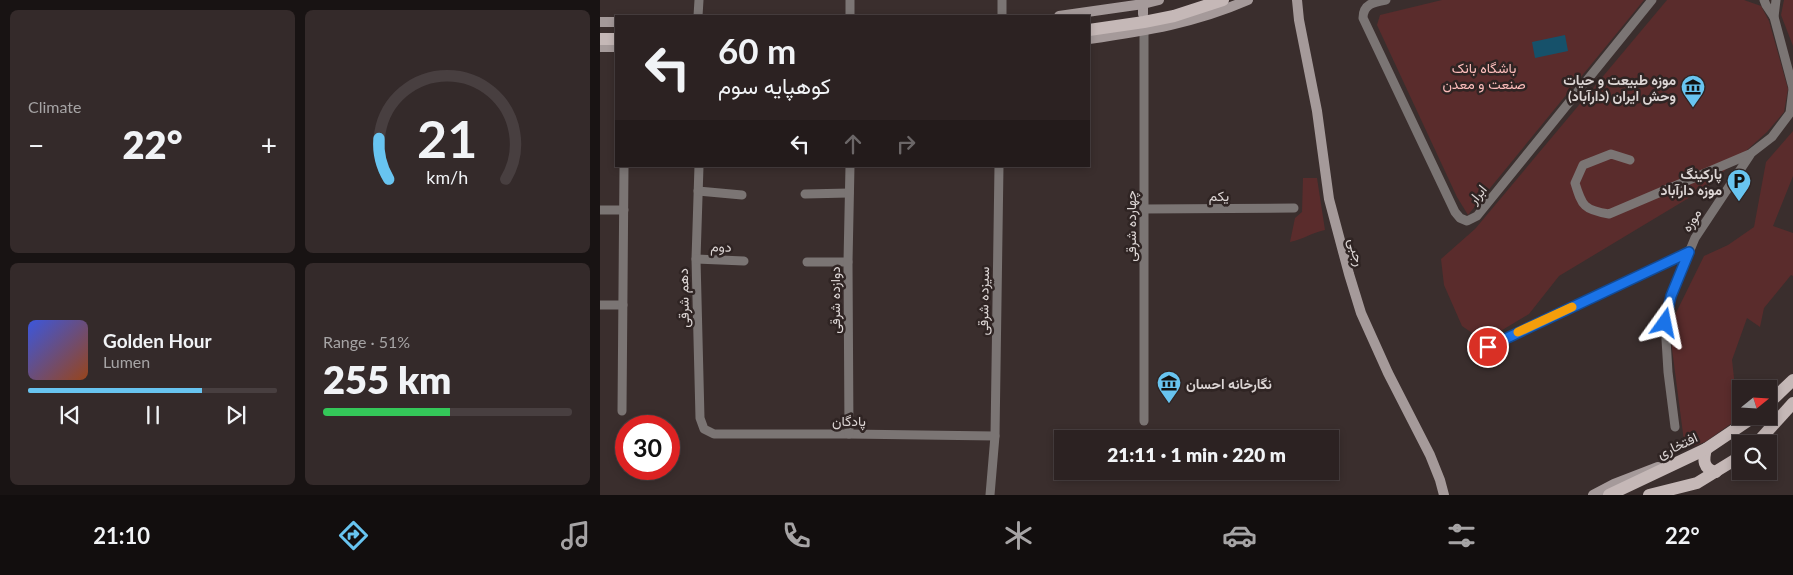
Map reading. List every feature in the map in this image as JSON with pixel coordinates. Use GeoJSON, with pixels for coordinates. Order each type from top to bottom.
{"type":"FeatureCollection","features":[{"type":"Feature","properties":{"kind":"main road"},"geometry":{"type":"LineString","coordinates":[[1090,39],[1143,15],[1159,0]]}},
{"type":"Feature","properties":{"kind":"main road"},"geometry":{"type":"LineString","coordinates":[[1090,30],[1196,0]]}},
{"type":"Feature","properties":{"kind":"main road"},"geometry":{"type":"LineString","coordinates":[[1090,16],[1174,16],[1223,0]]}},
{"type":"Feature","properties":{"kind":"main road"},"geometry":{"type":"LineString","coordinates":[[1090,22],[1143,15],[1184,23],[1248,0]]}},
{"type":"Feature","properties":{"kind":"main road","name":"رجبی"},"geometry":{"type":"LineString","coordinates":[[1297,0],[1299,20],[1318,111],[1329,199],[1360,313],[1430,455],[1444,495]]}},
{"type":"Feature","properties":{"kind":"main road"},"geometry":{"type":"LineString","coordinates":[[600,22],[615,22]]}},
{"type":"Feature","properties":{"kind":"main road"},"geometry":{"type":"LineString","coordinates":[[600,31],[615,31]]}},
{"type":"Feature","properties":{"kind":"main road"},"geometry":{"type":"LineString","coordinates":[[600,39],[615,39]]}},
{"type":"Feature","properties":{"kind":"main road"},"geometry":{"type":"LineString","coordinates":[[600,47],[615,47]]}},
{"type":"Feature","properties":{"kind":"main road"},"geometry":{"type":"LineString","coordinates":[[1778,394],[1793,380]]}},
{"type":"Feature","properties":{"kind":"main road"},"geometry":{"type":"LineString","coordinates":[[1764,435],[1793,403]]}},
{"type":"Feature","properties":{"kind":"main road","name":"افتخاری"},"geometry":{"type":"LineString","coordinates":[[1609,495],[1706,449],[1742,425]]}},
{"type":"Feature","properties":{"kind":"main road"},"geometry":{"type":"LineString","coordinates":[[1706,449],[1704,460],[1706,467],[1716,472]]}},
{"type":"Feature","properties":{"kind":"main road"},"geometry":{"type":"LineString","coordinates":[[1594,495],[1638,473],[1678,461]]}},
{"type":"Feature","properties":{"kind":"main road"},"geometry":{"type":"LineString","coordinates":[[1649,495],[1697,484],[1732,462]]}},
{"type":"Feature","properties":{"kind":"street"},"geometry":{"type":"LineString","coordinates":[[698,15],[699,0]]}},
{"type":"Feature","properties":{"kind":"street"},"geometry":{"type":"LineString","coordinates":[[850,0],[850,15]]}},
{"type":"Feature","properties":{"kind":"street"},"geometry":{"type":"LineString","coordinates":[[1002,0],[1002,15]]}},
{"type":"Feature","properties":{"kind":"street","name":"ابرار"},"geometry":{"type":"LineString","coordinates":[[1386,0],[1367,5],[1363,12],[1363,18],[1455,212],[1460,218],[1467,221],[1477,216],[1652,0]]}},
{"type":"Feature","properties":{"kind":"street"},"geometry":{"type":"LineString","coordinates":[[1630,160],[1611,154],[1583,165],[1575,183],[1580,200],[1591,211],[1609,214],[1750,154],[1772,137],[1790,113],[1793,88],[1774,17],[1764,0]]}},
{"type":"Feature","properties":{"kind":"street"},"geometry":{"type":"LineString","coordinates":[[1774,17],[1776,0]]}},
{"type":"Feature","properties":{"kind":"street","name":"چهارده شرقی"},"geometry":{"type":"LineString","coordinates":[[1143,15],[1144,421]]}},
{"type":"Feature","properties":{"kind":"street","name":"موزه"},"geometry":{"type":"LineString","coordinates":[[1675,427],[1668,372],[1665,323],[1671,296],[1695,238],[1750,154]]}},
{"type":"Feature","properties":{"kind":"street"},"geometry":{"type":"LineString","coordinates":[[622,411],[624,167]]}},
{"type":"Feature","properties":{"kind":"street","name":"دهم شرقی"},"geometry":{"type":"LineString","coordinates":[[698,167],[696,259],[700,418],[704,429]]}},
{"type":"Feature","properties":{"kind":"street","name":"دوازده شرقی"},"geometry":{"type":"LineString","coordinates":[[849,434],[848,262],[850,167]]}},
{"type":"Feature","properties":{"kind":"street","name":"سیزده شرقی"},"geometry":{"type":"LineString","coordinates":[[990,495],[995,436],[999,167]]}},
{"type":"Feature","properties":{"kind":"street"},"geometry":{"type":"LineString","coordinates":[[698,191],[742,195]]}},
{"type":"Feature","properties":{"kind":"street"},"geometry":{"type":"LineString","coordinates":[[805,194],[850,194]]}},
{"type":"Feature","properties":{"kind":"street","name":"یکم"},"geometry":{"type":"LineString","coordinates":[[1144,209],[1294,208]]}},
{"type":"Feature","properties":{"kind":"street"},"geometry":{"type":"LineString","coordinates":[[600,210],[624,210]]}},
{"type":"Feature","properties":{"kind":"street"},"geometry":{"type":"LineString","coordinates":[[1488,347],[1689,252]]}},
{"type":"Feature","properties":{"kind":"street","name":"دوم"},"geometry":{"type":"LineString","coordinates":[[696,259],[744,261]]}},
{"type":"Feature","properties":{"kind":"street"},"geometry":{"type":"LineString","coordinates":[[806,262],[848,262]]}},
{"type":"Feature","properties":{"kind":"street"},"geometry":{"type":"LineString","coordinates":[[600,305],[623,305]]}},
{"type":"Feature","properties":{"kind":"street","name":"پادگان"},"geometry":{"type":"LineString","coordinates":[[704,429],[714,434],[995,436]]}},
{"type":"Feature","properties":{"kind":"green space","name":"باشگاه بانک صنعت و معدن"},"geometry":{"type":"Polygon","coordinates":[[[1442,0],[1644,0],[1468,215],[1457,197],[1377,25],[1380,15],[1442,0]]]}},
{"type":"Feature","properties":{"kind":"green space"},"geometry":{"type":"Polygon","coordinates":[[[1667,0],[1744,0],[1761,6],[1769,21],[1788,89],[1784,112],[1767,132],[1707,187],[1559,276],[1529,314],[1484,341],[1462,326],[1444,285],[1441,259],[1475,229],[1667,0]]]}},
{"type":"Feature","properties":{"kind":"green space"},"geometry":{"type":"Polygon","coordinates":[[[1784,0],[1793,0],[1793,46],[1781,15],[1784,0]]]}},
{"type":"Feature","properties":{"kind":"green space"},"geometry":{"type":"Polygon","coordinates":[[[1793,131],[1793,176],[1773,226],[1793,233],[1793,276],[1791,275],[1764,308],[1760,327],[1747,318],[1732,360],[1734,380],[1732,380],[1732,423],[1705,442],[1685,449],[1672,349],[1671,323],[1704,256],[1728,245],[1754,227],[1766,162],[1793,131]]]}},
{"type":"Feature","properties":{"kind":"green space"},"geometry":{"type":"Polygon","coordinates":[[[1303,178],[1317,178],[1325,230],[1290,242],[1295,218],[1302,212],[1303,178]]]}},
{"type":"Feature","properties":{"kind":"water"},"geometry":{"type":"Polygon","coordinates":[[[1565,35],[1568,51],[1535,58],[1532,42],[1565,35]]]}},
{"type":"Feature","properties":{"kind":"slow traffic"},"geometry":{"type":"LineString","coordinates":[[1518,332],[1572,307]]}},
{"type":"Feature","properties":{"kind":"place","name":"موزه طبیعت و حیات وحش ایران (دارآباد)"},"geometry":{"type":"Point","coordinates":[1693,108]}},
{"type":"Feature","properties":{"kind":"place","name":"پارکینگ موزه دارآباد"},"geometry":{"type":"Point","coordinates":[1739,202]}},
{"type":"Feature","properties":{"kind":"place","name":"نگارخانه احسان"},"geometry":{"type":"Point","coordinates":[1169,404]}},
{"type":"Feature","properties":{"kind":"route"},"geometry":{"type":"LineString","coordinates":[[1488,347],[1689,252],[1671,296],[1665,323]]}}]}
